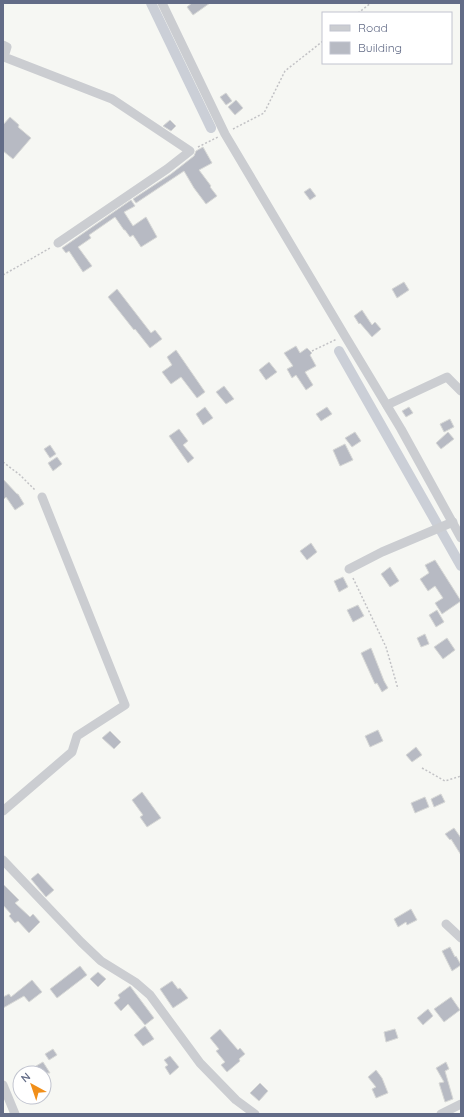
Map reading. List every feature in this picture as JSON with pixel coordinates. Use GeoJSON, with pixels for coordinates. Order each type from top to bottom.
{"type":"FeatureCollection","features":[{"type":"Feature","properties":{"kind":"street"},"geometry":{"type":"LineString","coordinates":[[162,3],[225,134],[387,406],[461,538]]}},
{"type":"Feature","properties":{"kind":"street"},"geometry":{"type":"LineString","coordinates":[[3,45],[7,47],[4,57],[112,99],[190,151],[167,169],[58,243]]}},
{"type":"Feature","properties":{"kind":"street"},"geometry":{"type":"LineString","coordinates":[[387,406],[448,377],[461,391]]}},
{"type":"Feature","properties":{"kind":"street"},"geometry":{"type":"LineString","coordinates":[[3,811],[72,752],[77,736],[125,705],[42,497]]}},
{"type":"Feature","properties":{"kind":"street"},"geometry":{"type":"LineString","coordinates":[[349,569],[382,552],[444,527],[452,522]]}},
{"type":"Feature","properties":{"kind":"street"},"geometry":{"type":"LineString","coordinates":[[3,860],[101,961],[135,982],[150,995],[200,1063],[236,1100],[255,1114]]}},
{"type":"Feature","properties":{"kind":"street"},"geometry":{"type":"LineString","coordinates":[[446,924],[461,938]]}},
{"type":"Feature","properties":{"kind":"street"},"geometry":{"type":"LineString","coordinates":[[3,1085],[15,1114]]}},
{"type":"Feature","properties":{"kind":"street"},"geometry":{"type":"LineString","coordinates":[[441,1114],[461,1104]]}},
{"type":"Feature","properties":{"kind":"path"},"geometry":{"type":"LineString","coordinates":[[359,12],[371,3]]}},
{"type":"Feature","properties":{"kind":"path"},"geometry":{"type":"LineString","coordinates":[[190,151],[264,113],[285,71],[322,42]]}},
{"type":"Feature","properties":{"kind":"path"},"geometry":{"type":"LineString","coordinates":[[3,275],[58,243]]}},
{"type":"Feature","properties":{"kind":"path"},"geometry":{"type":"LineString","coordinates":[[312,351],[345,336]]}},
{"type":"Feature","properties":{"kind":"path"},"geometry":{"type":"LineString","coordinates":[[3,462],[20,475],[42,497]]}},
{"type":"Feature","properties":{"kind":"path"},"geometry":{"type":"LineString","coordinates":[[349,569],[386,647],[398,688]]}},
{"type":"Feature","properties":{"kind":"path"},"geometry":{"type":"LineString","coordinates":[[422,768],[445,781],[461,776]]}},
{"type":"Feature","properties":{"kind":"building"},"geometry":{"type":"Polygon","coordinates":[[[192,3],[210,3],[193,15],[187,7],[192,3]]]}},
{"type":"Feature","properties":{"kind":"building"},"geometry":{"type":"Polygon","coordinates":[[[226,93],[232,101],[226,105],[220,97],[226,93]]]}},
{"type":"Feature","properties":{"kind":"building"},"geometry":{"type":"Polygon","coordinates":[[[236,100],[243,108],[235,115],[228,107],[236,100]]]}},
{"type":"Feature","properties":{"kind":"building"},"geometry":{"type":"Polygon","coordinates":[[[10,117],[19,125],[18,127],[31,138],[13,159],[3,151],[3,125],[10,117]]]}},
{"type":"Feature","properties":{"kind":"building"},"geometry":{"type":"Polygon","coordinates":[[[170,120],[176,126],[171,131],[163,126],[170,120]]]}},
{"type":"Feature","properties":{"kind":"building"},"geometry":{"type":"Polygon","coordinates":[[[203,147],[212,163],[199,170],[217,196],[206,204],[184,171],[136,203],[133,199],[171,174],[194,156],[196,151],[203,147]]]}},
{"type":"Feature","properties":{"kind":"building"},"geometry":{"type":"Polygon","coordinates":[[[310,188],[316,196],[310,200],[304,192],[310,188]]]}},
{"type":"Feature","properties":{"kind":"building"},"geometry":{"type":"Polygon","coordinates":[[[131,200],[135,206],[124,212],[133,226],[146,217],[157,237],[141,247],[133,235],[130,237],[115,217],[89,235],[91,238],[78,247],[92,266],[83,272],[69,251],[66,253],[62,248],[131,200]]]}},
{"type":"Feature","properties":{"kind":"building"},"geometry":{"type":"Polygon","coordinates":[[[404,282],[409,290],[397,298],[392,289],[404,282]]]}},
{"type":"Feature","properties":{"kind":"building"},"geometry":{"type":"Polygon","coordinates":[[[117,289],[151,333],[155,330],[162,339],[150,348],[108,297],[117,289]]]}},
{"type":"Feature","properties":{"kind":"building"},"geometry":{"type":"Polygon","coordinates":[[[362,310],[372,325],[375,322],[381,329],[372,337],[360,323],[359,324],[354,316],[362,310]]]}},
{"type":"Feature","properties":{"kind":"building"},"geometry":{"type":"Polygon","coordinates":[[[296,346],[300,353],[307,348],[312,353],[310,355],[316,366],[305,372],[313,385],[306,390],[296,375],[292,378],[287,369],[293,366],[284,353],[296,346]]]}},
{"type":"Feature","properties":{"kind":"building"},"geometry":{"type":"Polygon","coordinates":[[[176,350],[205,392],[197,398],[181,377],[171,384],[162,372],[172,365],[167,357],[176,350]]]}},
{"type":"Feature","properties":{"kind":"building"},"geometry":{"type":"Polygon","coordinates":[[[269,362],[277,372],[266,380],[259,370],[269,362]]]}},
{"type":"Feature","properties":{"kind":"building"},"geometry":{"type":"Polygon","coordinates":[[[224,386],[234,399],[226,404],[216,392],[224,386]]]}},
{"type":"Feature","properties":{"kind":"building"},"geometry":{"type":"Polygon","coordinates":[[[205,407],[213,418],[203,425],[196,414],[205,407]]]}},
{"type":"Feature","properties":{"kind":"building"},"geometry":{"type":"Polygon","coordinates":[[[327,407],[332,414],[321,421],[316,414],[327,407]]]}},
{"type":"Feature","properties":{"kind":"building"},"geometry":{"type":"Polygon","coordinates":[[[409,407],[413,413],[406,417],[402,411],[409,407]]]}},
{"type":"Feature","properties":{"kind":"building"},"geometry":{"type":"Polygon","coordinates":[[[450,419],[454,427],[444,432],[440,424],[450,419]]]}},
{"type":"Feature","properties":{"kind":"building"},"geometry":{"type":"Polygon","coordinates":[[[179,429],[188,441],[183,445],[194,458],[188,463],[169,436],[179,429]]]}},
{"type":"Feature","properties":{"kind":"building"},"geometry":{"type":"Polygon","coordinates":[[[355,432],[361,441],[352,447],[345,438],[355,432]]]}},
{"type":"Feature","properties":{"kind":"building"},"geometry":{"type":"Polygon","coordinates":[[[448,432],[454,439],[441,449],[436,443],[448,432]]]}},
{"type":"Feature","properties":{"kind":"building"},"geometry":{"type":"Polygon","coordinates":[[[345,444],[353,460],[340,466],[333,450],[345,444]]]}},
{"type":"Feature","properties":{"kind":"building"},"geometry":{"type":"Polygon","coordinates":[[[50,445],[56,454],[50,458],[44,449],[50,445]]]}},
{"type":"Feature","properties":{"kind":"building"},"geometry":{"type":"Polygon","coordinates":[[[57,457],[62,464],[53,471],[48,463],[57,457]]]}},
{"type":"Feature","properties":{"kind":"building"},"geometry":{"type":"Polygon","coordinates":[[[3,479],[18,494],[24,504],[15,510],[6,497],[3,500],[3,479]]]}},
{"type":"Feature","properties":{"kind":"building"},"geometry":{"type":"Polygon","coordinates":[[[311,543],[317,552],[307,560],[300,551],[311,543]]]}},
{"type":"Feature","properties":{"kind":"building"},"geometry":{"type":"Polygon","coordinates":[[[435,560],[461,601],[442,614],[435,603],[443,598],[435,586],[428,591],[420,579],[429,573],[425,565],[435,560]]]}},
{"type":"Feature","properties":{"kind":"building"},"geometry":{"type":"Polygon","coordinates":[[[390,567],[399,581],[390,587],[381,574],[390,567]]]}},
{"type":"Feature","properties":{"kind":"building"},"geometry":{"type":"Polygon","coordinates":[[[343,577],[348,587],[339,592],[334,581],[343,577]]]}},
{"type":"Feature","properties":{"kind":"building"},"geometry":{"type":"Polygon","coordinates":[[[358,605],[364,616],[353,622],[347,610],[358,605]]]}},
{"type":"Feature","properties":{"kind":"building"},"geometry":{"type":"Polygon","coordinates":[[[437,610],[444,622],[436,627],[429,615],[437,610]]]}},
{"type":"Feature","properties":{"kind":"building"},"geometry":{"type":"Polygon","coordinates":[[[425,634],[429,644],[421,647],[417,638],[425,634]]]}},
{"type":"Feature","properties":{"kind":"building"},"geometry":{"type":"Polygon","coordinates":[[[447,638],[455,650],[443,659],[434,647],[447,638]]]}},
{"type":"Feature","properties":{"kind":"building"},"geometry":{"type":"Polygon","coordinates":[[[371,648],[388,688],[382,692],[377,683],[375,684],[361,653],[371,648]]]}},
{"type":"Feature","properties":{"kind":"building"},"geometry":{"type":"Polygon","coordinates":[[[378,730],[383,741],[370,747],[365,736],[378,730]]]}},
{"type":"Feature","properties":{"kind":"building"},"geometry":{"type":"Polygon","coordinates":[[[110,731],[121,742],[114,749],[102,738],[110,731]]]}},
{"type":"Feature","properties":{"kind":"building"},"geometry":{"type":"Polygon","coordinates":[[[416,747],[422,755],[412,762],[406,755],[416,747]]]}},
{"type":"Feature","properties":{"kind":"building"},"geometry":{"type":"Polygon","coordinates":[[[142,792],[161,818],[147,827],[140,817],[143,815],[132,800],[142,792]]]}},
{"type":"Feature","properties":{"kind":"building"},"geometry":{"type":"Polygon","coordinates":[[[441,794],[445,802],[434,807],[431,799],[441,794]]]}},
{"type":"Feature","properties":{"kind":"building"},"geometry":{"type":"Polygon","coordinates":[[[425,797],[429,807],[415,813],[411,803],[425,797]]]}},
{"type":"Feature","properties":{"kind":"building"},"geometry":{"type":"Polygon","coordinates":[[[454,828],[461,838],[461,855],[451,839],[450,840],[445,834],[454,828]]]}},
{"type":"Feature","properties":{"kind":"building"},"geometry":{"type":"Polygon","coordinates":[[[38,873],[54,890],[46,897],[31,879],[38,873]]]}},
{"type":"Feature","properties":{"kind":"building"},"geometry":{"type":"Polygon","coordinates":[[[3,884],[19,900],[15,903],[30,917],[33,914],[40,922],[29,933],[18,921],[15,923],[9,916],[11,914],[3,905],[3,884]]]}},
{"type":"Feature","properties":{"kind":"building"},"geometry":{"type":"Polygon","coordinates":[[[411,909],[417,920],[407,925],[406,922],[398,927],[394,919],[411,909]]]}},
{"type":"Feature","properties":{"kind":"building"},"geometry":{"type":"Polygon","coordinates":[[[450,947],[461,965],[452,971],[442,951],[450,947]]]}},
{"type":"Feature","properties":{"kind":"building"},"geometry":{"type":"Polygon","coordinates":[[[80,966],[87,975],[57,998],[50,989],[80,966]]]}},
{"type":"Feature","properties":{"kind":"building"},"geometry":{"type":"Polygon","coordinates":[[[98,972],[106,979],[98,987],[90,979],[98,972]]]}},
{"type":"Feature","properties":{"kind":"building"},"geometry":{"type":"Polygon","coordinates":[[[32,980],[42,992],[29,1002],[24,996],[3,1008],[3,997],[9,994],[11,997],[32,980]]]}},
{"type":"Feature","properties":{"kind":"building"},"geometry":{"type":"Polygon","coordinates":[[[172,981],[188,998],[173,1008],[160,989],[172,981]]]}},
{"type":"Feature","properties":{"kind":"building"},"geometry":{"type":"Polygon","coordinates":[[[130,986],[154,1018],[145,1025],[128,1004],[121,1011],[114,1003],[120,998],[118,995],[130,986]]]}},
{"type":"Feature","properties":{"kind":"building"},"geometry":{"type":"Polygon","coordinates":[[[451,997],[460,1010],[444,1022],[434,1009],[451,997]]]}},
{"type":"Feature","properties":{"kind":"building"},"geometry":{"type":"Polygon","coordinates":[[[428,1009],[433,1016],[423,1025],[417,1018],[428,1009]]]}},
{"type":"Feature","properties":{"kind":"building"},"geometry":{"type":"Polygon","coordinates":[[[145,1026],[154,1039],[143,1046],[134,1035],[145,1026]]]}},
{"type":"Feature","properties":{"kind":"building"},"geometry":{"type":"Polygon","coordinates":[[[220,1029],[238,1050],[240,1048],[245,1054],[239,1059],[240,1061],[227,1072],[221,1065],[225,1062],[216,1051],[219,1049],[210,1038],[220,1029]]]}},
{"type":"Feature","properties":{"kind":"building"},"geometry":{"type":"Polygon","coordinates":[[[395,1029],[398,1038],[386,1042],[384,1032],[395,1029]]]}},
{"type":"Feature","properties":{"kind":"building"},"geometry":{"type":"Polygon","coordinates":[[[53,1049],[57,1055],[49,1060],[45,1054],[53,1049]]]}},
{"type":"Feature","properties":{"kind":"building"},"geometry":{"type":"Polygon","coordinates":[[[170,1056],[179,1067],[170,1075],[165,1067],[168,1065],[164,1060],[170,1056]]]}},
{"type":"Feature","properties":{"kind":"building"},"geometry":{"type":"Polygon","coordinates":[[[43,1062],[45,1065],[38,1065],[43,1062]]]}},
{"type":"Feature","properties":{"kind":"building"},"geometry":{"type":"Polygon","coordinates":[[[446,1062],[449,1069],[445,1071],[453,1099],[445,1102],[439,1083],[444,1082],[436,1068],[446,1062]]]}},
{"type":"Feature","properties":{"kind":"building"},"geometry":{"type":"Polygon","coordinates":[[[376,1070],[382,1078],[388,1093],[376,1098],[372,1089],[376,1087],[368,1077],[376,1070]]]}},
{"type":"Feature","properties":{"kind":"building"},"geometry":{"type":"Polygon","coordinates":[[[260,1083],[268,1091],[259,1101],[250,1093],[260,1083]]]}},
{"type":"Feature","properties":{"kind":"waterway"},"geometry":{"type":"LineString","coordinates":[[151,3],[211,128]]}},
{"type":"Feature","properties":{"kind":"waterway"},"geometry":{"type":"LineString","coordinates":[[339,351],[461,566]]}}]}
